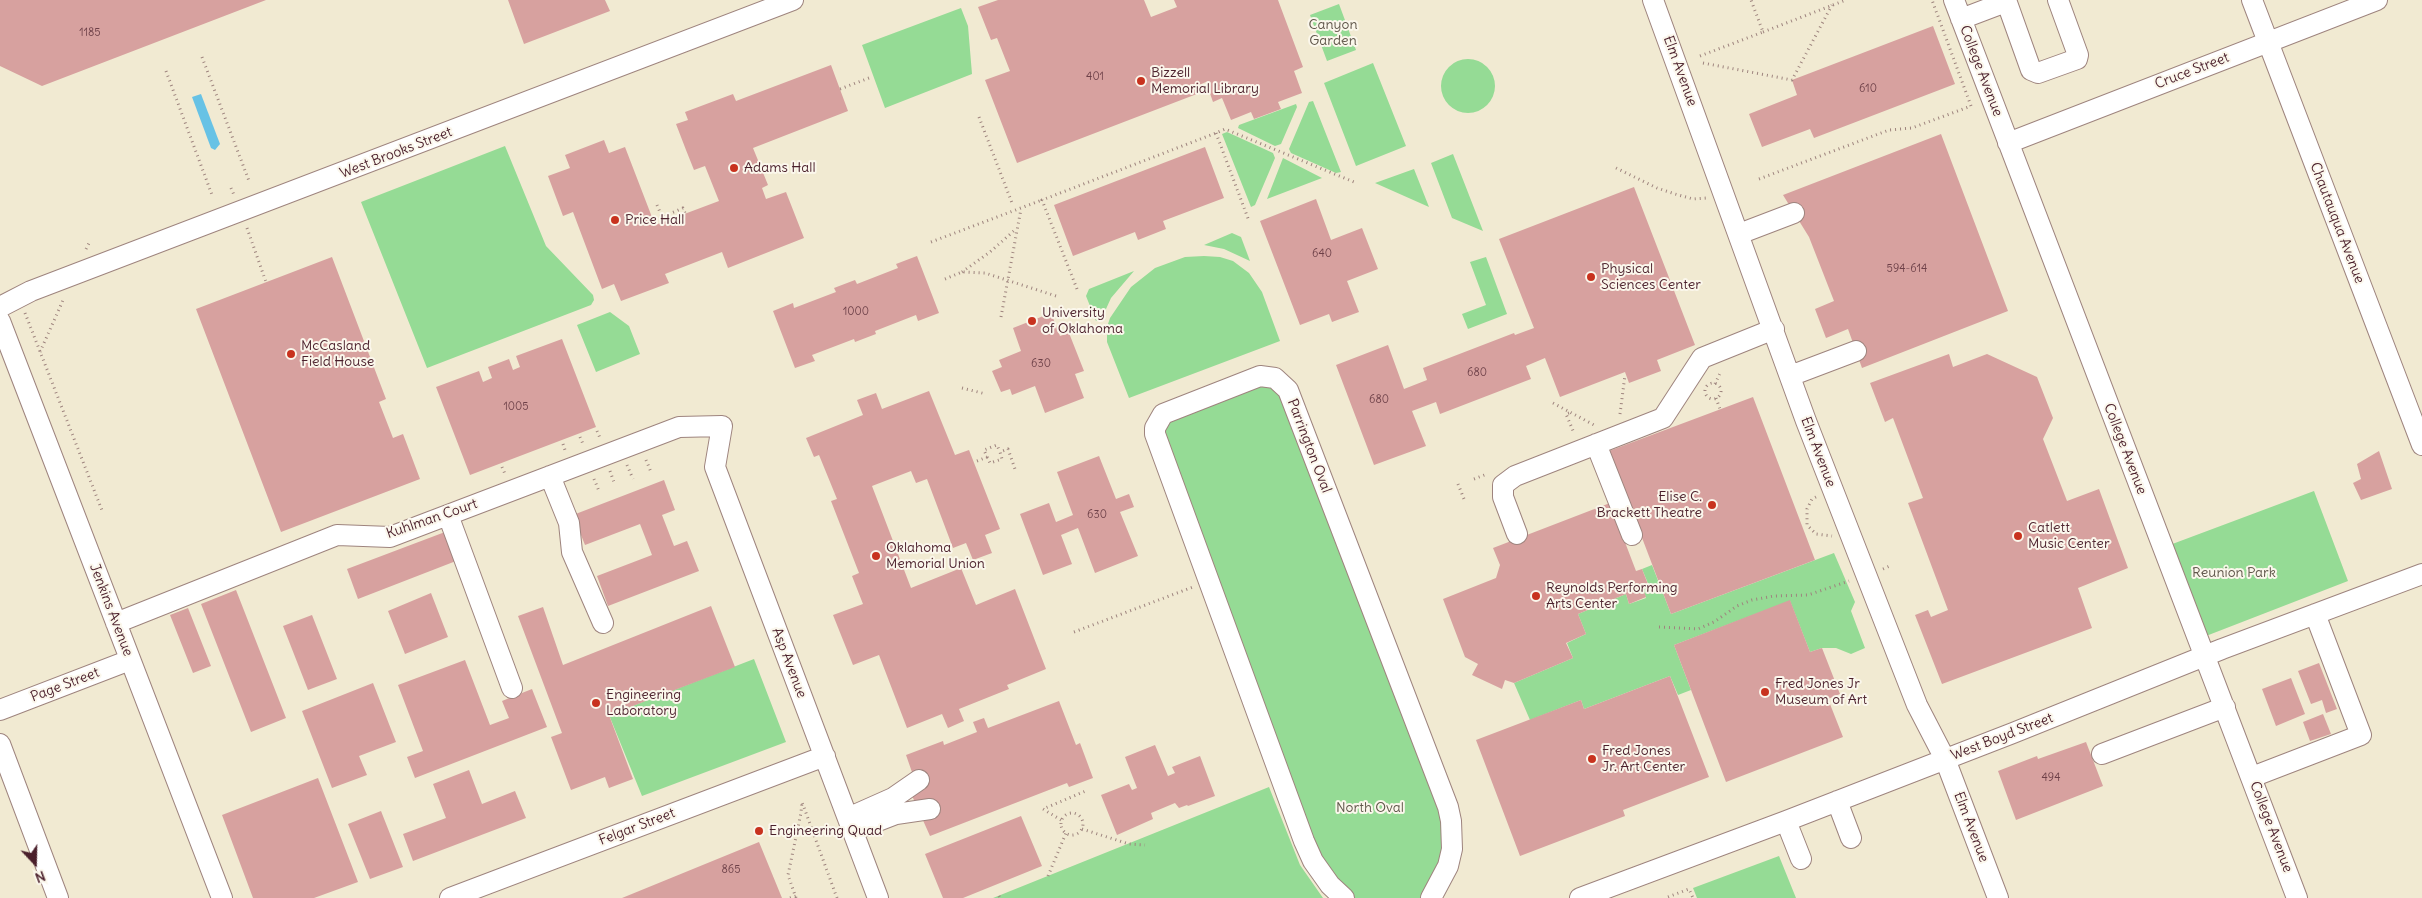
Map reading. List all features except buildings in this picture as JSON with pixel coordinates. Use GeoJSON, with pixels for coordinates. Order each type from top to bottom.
{"type":"FeatureCollection","features":[{"type":"Feature","properties":{"kind":"street","name":"West Brooks Street"},"geometry":{"type":"LineString","coordinates":[[0,307],[241,212],[793,0]]}},
{"type":"Feature","properties":{"kind":"street","name":"Elm Avenue"},"geometry":{"type":"LineString","coordinates":[[1653,0],[1806,421],[1917,705],[1945,759],[1998,898]]}},
{"type":"Feature","properties":{"kind":"street"},"geometry":{"type":"LineString","coordinates":[[1961,6],[1998,5],[2002,0]]}},
{"type":"Feature","properties":{"kind":"street"},"geometry":{"type":"LineString","coordinates":[[2006,0],[2031,70],[2038,73],[2077,59],[2078,55],[2058,0]]}},
{"type":"Feature","properties":{"kind":"street","name":"Chautauqua Avenue"},"geometry":{"type":"LineString","coordinates":[[2252,0],[2422,445]]}},
{"type":"Feature","properties":{"kind":"street","name":"Cruce Street"},"geometry":{"type":"LineString","coordinates":[[2008,143],[2377,0]]}},
{"type":"Feature","properties":{"kind":"street","name":"College Avenue"},"geometry":{"type":"LineString","coordinates":[[1961,6],[2008,143],[2298,898]]}},
{"type":"Feature","properties":{"kind":"street"},"geometry":{"type":"LineString","coordinates":[[1739,234],[1794,213]]}},
{"type":"Feature","properties":{"kind":"street","name":"Jenkins Avenue"},"geometry":{"type":"LineString","coordinates":[[0,321],[222,898]]}},
{"type":"Feature","properties":{"kind":"street"},"geometry":{"type":"LineString","coordinates":[[1517,534],[1503,497],[1504,485],[1515,476],[1599,437],[1663,418],[1702,358],[1774,329]]}},
{"type":"Feature","properties":{"kind":"street"},"geometry":{"type":"LineString","coordinates":[[1790,376],[1856,351]]}},
{"type":"Feature","properties":{"kind":"street","name":"Parrington Oval"},"geometry":{"type":"LineString","coordinates":[[1344,898],[1330,885],[1313,861],[1304,841],[1154,428],[1163,414],[1260,376],[1274,378],[1288,390],[1448,807],[1451,822],[1452,849],[1448,866],[1431,898]]}},
{"type":"Feature","properties":{"kind":"street","name":"Kuhlman Court"},"geometry":{"type":"LineString","coordinates":[[116,623],[337,536],[390,537],[679,428],[722,426]]}},
{"type":"Feature","properties":{"kind":"street","name":"Asp Avenue"},"geometry":{"type":"LineString","coordinates":[[722,426],[715,467],[878,898]]}},
{"type":"Feature","properties":{"kind":"street"},"geometry":{"type":"LineString","coordinates":[[1599,437],[1632,535]]}},
{"type":"Feature","properties":{"kind":"street"},"geometry":{"type":"LineString","coordinates":[[550,476],[569,523],[572,552],[603,623]]}},
{"type":"Feature","properties":{"kind":"street"},"geometry":{"type":"LineString","coordinates":[[448,515],[512,688]]}},
{"type":"Feature","properties":{"kind":"street","name":"West Boyd Street"},"geometry":{"type":"LineString","coordinates":[[1580,898],[1786,821],[2205,656],[2422,574]]}},
{"type":"Feature","properties":{"kind":"street"},"geometry":{"type":"LineString","coordinates":[[2252,777],[2361,735],[2315,614]]}},
{"type":"Feature","properties":{"kind":"street","name":"Page Street"},"geometry":{"type":"LineString","coordinates":[[0,710],[130,660]]}},
{"type":"Feature","properties":{"kind":"street"},"geometry":{"type":"LineString","coordinates":[[2102,754],[2225,707]]}},
{"type":"Feature","properties":{"kind":"street"},"geometry":{"type":"LineString","coordinates":[[0,744],[58,898]]}},
{"type":"Feature","properties":{"kind":"street","name":"Felgar Street"},"geometry":{"type":"LineString","coordinates":[[450,898],[825,756]]}},
{"type":"Feature","properties":{"kind":"street"},"geometry":{"type":"LineString","coordinates":[[878,814],[893,798],[919,780]]}},
{"type":"Feature","properties":{"kind":"street"},"geometry":{"type":"LineString","coordinates":[[1836,801],[1851,838]]}},
{"type":"Feature","properties":{"kind":"street"},"geometry":{"type":"LineString","coordinates":[[850,824],[878,814],[896,814],[930,809]]}},
{"type":"Feature","properties":{"kind":"street"},"geometry":{"type":"LineString","coordinates":[[1786,821],[1801,859]]}},
{"type":"Feature","properties":{"kind":"path"},"geometry":{"type":"LineString","coordinates":[[1751,0],[1763,32]]}},
{"type":"Feature","properties":{"kind":"path"},"geometry":{"type":"LineString","coordinates":[[1700,56],[1846,0]]}},
{"type":"Feature","properties":{"kind":"path"},"geometry":{"type":"LineString","coordinates":[[1759,179],[1889,130],[1912,128],[1971,106],[1932,0]]}},
{"type":"Feature","properties":{"kind":"path"},"geometry":{"type":"LineString","coordinates":[[1703,63],[1792,80],[1832,5]]}},
{"type":"Feature","properties":{"kind":"path"},"geometry":{"type":"LineString","coordinates":[[202,57],[249,181]]}},
{"type":"Feature","properties":{"kind":"path"},"geometry":{"type":"LineString","coordinates":[[166,71],[212,194]]}},
{"type":"Feature","properties":{"kind":"path"},"geometry":{"type":"LineString","coordinates":[[840,88],[869,78]]}},
{"type":"Feature","properties":{"kind":"path"},"geometry":{"type":"LineString","coordinates":[[979,117],[1012,202]]}},
{"type":"Feature","properties":{"kind":"path"},"geometry":{"type":"LineString","coordinates":[[930,242],[1021,209],[1225,129],[1354,182]]}},
{"type":"Feature","properties":{"kind":"path"},"geometry":{"type":"LineString","coordinates":[[1216,133],[1249,221]]}},
{"type":"Feature","properties":{"kind":"path"},"geometry":{"type":"LineString","coordinates":[[1616,168],[1657,188],[1675,194],[1693,199],[1708,198]]}},
{"type":"Feature","properties":{"kind":"path"},"geometry":{"type":"LineString","coordinates":[[231,188],[266,282]]}},
{"type":"Feature","properties":{"kind":"path"},"geometry":{"type":"LineString","coordinates":[[1042,200],[1077,288]]}},
{"type":"Feature","properties":{"kind":"path"},"geometry":{"type":"LineString","coordinates":[[657,204],[662,217],[683,208],[685,213]]}},
{"type":"Feature","properties":{"kind":"path"},"geometry":{"type":"LineString","coordinates":[[1001,317],[1021,209]]}},
{"type":"Feature","properties":{"kind":"path"},"geometry":{"type":"LineString","coordinates":[[945,279],[962,272],[990,252],[1016,228]]}},
{"type":"Feature","properties":{"kind":"path"},"geometry":{"type":"LineString","coordinates":[[962,272],[985,273],[1007,279],[1023,287],[1056,296]]}},
{"type":"Feature","properties":{"kind":"path"},"geometry":{"type":"LineString","coordinates":[[19,298],[103,513]]}},
{"type":"Feature","properties":{"kind":"path"},"geometry":{"type":"LineString","coordinates":[[1618,423],[1625,375]]}},
{"type":"Feature","properties":{"kind":"path"},"geometry":{"type":"LineString","coordinates":[[1713,384],[1719,387],[1720,394],[1716,398],[1710,398],[1706,395],[1705,390],[1708,386],[1713,384]]}},
{"type":"Feature","properties":{"kind":"path"},"geometry":{"type":"LineString","coordinates":[[962,388],[986,394]]}},
{"type":"Feature","properties":{"kind":"path"},"geometry":{"type":"LineString","coordinates":[[1716,398],[1720,409]]}},
{"type":"Feature","properties":{"kind":"path"},"geometry":{"type":"LineString","coordinates":[[1553,403],[1599,437]]}},
{"type":"Feature","properties":{"kind":"path"},"geometry":{"type":"LineString","coordinates":[[997,445],[1002,459],[990,464],[987,457],[984,450],[997,445]]}},
{"type":"Feature","properties":{"kind":"path"},"geometry":{"type":"LineString","coordinates":[[1000,452],[1008,448],[1015,469]]}},
{"type":"Feature","properties":{"kind":"path"},"geometry":{"type":"LineString","coordinates":[[644,455],[650,472]]}},
{"type":"Feature","properties":{"kind":"path"},"geometry":{"type":"LineString","coordinates":[[977,461],[987,457]]}},
{"type":"Feature","properties":{"kind":"path"},"geometry":{"type":"LineString","coordinates":[[626,462],[632,479]]}},
{"type":"Feature","properties":{"kind":"path"},"geometry":{"type":"LineString","coordinates":[[609,468],[615,485]]}},
{"type":"Feature","properties":{"kind":"path"},"geometry":{"type":"LineString","coordinates":[[592,474],[599,491]]}},
{"type":"Feature","properties":{"kind":"path"},"geometry":{"type":"LineString","coordinates":[[1458,484],[1464,499]]}},
{"type":"Feature","properties":{"kind":"path"},"geometry":{"type":"LineString","coordinates":[[1815,497],[1806,509],[1807,525],[1813,533],[1821,536],[1830,536]]}},
{"type":"Feature","properties":{"kind":"path"},"geometry":{"type":"LineString","coordinates":[[1659,627],[1698,629],[1714,622],[1737,606],[1752,600],[1774,596],[1808,595],[1892,565]]}},
{"type":"Feature","properties":{"kind":"path"},"geometry":{"type":"LineString","coordinates":[[1074,632],[1193,587]]}},
{"type":"Feature","properties":{"kind":"path"},"geometry":{"type":"LineString","coordinates":[[1061,820],[1042,808],[1088,790]]}},
{"type":"Feature","properties":{"kind":"path"},"geometry":{"type":"LineString","coordinates":[[790,898],[796,897],[788,875],[802,802],[837,898]]}},
{"type":"Feature","properties":{"kind":"path"},"geometry":{"type":"LineString","coordinates":[[1061,820],[1068,813],[1075,814],[1082,820],[1082,829]]}},
{"type":"Feature","properties":{"kind":"path"},"geometry":{"type":"LineString","coordinates":[[1061,820],[1062,829],[1066,833],[1076,834],[1082,829]]}},
{"type":"Feature","properties":{"kind":"path"},"geometry":{"type":"LineString","coordinates":[[1082,829],[1129,844],[1145,845]]}},
{"type":"Feature","properties":{"kind":"path"},"geometry":{"type":"LineString","coordinates":[[1048,876],[1066,833]]}},
{"type":"Feature","properties":{"kind":"path"},"geometry":{"type":"LineString","coordinates":[[1668,897],[1689,889],[1693,898]]}},
{"type":"Feature","properties":{"kind":"green space","name":"Canyon Garden"},"geometry":{"type":"Polygon","coordinates":[[[1339,4],[1356,50],[1327,61],[1310,15],[1339,4]]]}},
{"type":"Feature","properties":{"kind":"green space"},"geometry":{"type":"Polygon","coordinates":[[[961,8],[968,26],[972,74],[885,108],[862,45],[961,8]]]}},
{"type":"Feature","properties":{"kind":"green space"},"geometry":{"type":"Polygon","coordinates":[[[1468,59],[1478,61],[1487,67],[1493,76],[1495,86],[1493,96],[1487,105],[1478,111],[1468,113],[1458,111],[1449,105],[1443,96],[1441,86],[1443,76],[1449,67],[1458,61],[1468,59]]]}},
{"type":"Feature","properties":{"kind":"green space"},"geometry":{"type":"Polygon","coordinates":[[[1373,63],[1406,146],[1356,166],[1324,83],[1373,63]]]}},
{"type":"Feature","properties":{"kind":"green space"},"geometry":{"type":"Polygon","coordinates":[[[1313,101],[1341,172],[1336,173],[1291,153],[1289,149],[1309,102],[1313,101]]]}},
{"type":"Feature","properties":{"kind":"green space"},"geometry":{"type":"Polygon","coordinates":[[[1296,104],[1297,107],[1281,144],[1275,146],[1238,128],[1239,125],[1296,104]]]}},
{"type":"Feature","properties":{"kind":"green space"},"geometry":{"type":"Polygon","coordinates":[[[1227,132],[1273,153],[1275,158],[1255,205],[1251,207],[1222,134],[1227,132]]]}},
{"type":"Feature","properties":{"kind":"green space"},"geometry":{"type":"Polygon","coordinates":[[[505,146],[546,246],[593,295],[594,300],[591,305],[427,368],[361,202],[505,146]]]}},
{"type":"Feature","properties":{"kind":"green space"},"geometry":{"type":"Polygon","coordinates":[[[1453,154],[1483,231],[1452,218],[1431,163],[1453,154]]]}},
{"type":"Feature","properties":{"kind":"green space"},"geometry":{"type":"Polygon","coordinates":[[[1283,158],[1322,178],[1267,199],[1283,158]]]}},
{"type":"Feature","properties":{"kind":"green space"},"geometry":{"type":"Polygon","coordinates":[[[1414,169],[1429,207],[1375,183],[1414,169]]]}},
{"type":"Feature","properties":{"kind":"green space"},"geometry":{"type":"Polygon","coordinates":[[[1232,233],[1241,237],[1250,261],[1224,249],[1204,245],[1232,233]]]}},
{"type":"Feature","properties":{"kind":"green space"},"geometry":{"type":"Polygon","coordinates":[[[1185,257],[1220,257],[1233,261],[1249,273],[1262,292],[1280,341],[1129,398],[1107,342],[1107,327],[1110,318],[1131,287],[1155,268],[1185,257]]]}},
{"type":"Feature","properties":{"kind":"green space"},"geometry":{"type":"Polygon","coordinates":[[[1486,257],[1507,314],[1468,329],[1462,314],[1486,305],[1470,262],[1486,257]]]}},
{"type":"Feature","properties":{"kind":"green space"},"geometry":{"type":"Polygon","coordinates":[[[1134,271],[1111,298],[1101,320],[1096,321],[1086,296],[1089,289],[1134,271]]]}},
{"type":"Feature","properties":{"kind":"green space"},"geometry":{"type":"Polygon","coordinates":[[[610,312],[629,326],[640,354],[596,372],[577,325],[610,312]]]}},
{"type":"Feature","properties":{"kind":"green space","name":"North Oval"},"geometry":{"type":"Polygon","coordinates":[[[1275,378],[1451,821],[1431,898],[1344,898],[1330,885],[1158,421],[1275,378]]]}},
{"type":"Feature","properties":{"kind":"green space","name":"Reunion Park"},"geometry":{"type":"Polygon","coordinates":[[[2314,491],[2348,581],[2206,636],[2167,546],[2314,491]]]}},
{"type":"Feature","properties":{"kind":"green space"},"geometry":{"type":"Polygon","coordinates":[[[1834,553],[1855,602],[1851,611],[1865,648],[1851,654],[1836,648],[1822,648],[1810,652],[1790,601],[1674,645],[1691,690],[1678,695],[1670,676],[1584,709],[1581,700],[1530,720],[1514,683],[1573,658],[1567,643],[1586,634],[1578,614],[1626,594],[1629,604],[1646,598],[1643,589],[1649,586],[1642,569],[1652,565],[1671,614],[1834,553]]]}},
{"type":"Feature","properties":{"kind":"green space"},"geometry":{"type":"Polygon","coordinates":[[[754,659],[786,742],[642,796],[609,715],[754,659]]]}},
{"type":"Feature","properties":{"kind":"green space"},"geometry":{"type":"Polygon","coordinates":[[[1269,787],[1300,865],[1323,898],[993,898],[1269,787]]]}},
{"type":"Feature","properties":{"kind":"green space"},"geometry":{"type":"Polygon","coordinates":[[[1779,856],[1796,898],[1697,898],[1693,888],[1779,856]]]}},
{"type":"Feature","properties":{"kind":"water"},"geometry":{"type":"Polygon","coordinates":[[[201,94],[220,144],[215,150],[211,148],[192,97],[201,94]]]}},
{"type":"Feature","properties":{"kind":"place","name":"Bizzell Memorial Library"},"geometry":{"type":"Point","coordinates":[1141,81]}},
{"type":"Feature","properties":{"kind":"place","name":"Adams Hall"},"geometry":{"type":"Point","coordinates":[734,168]}},
{"type":"Feature","properties":{"kind":"place","name":"Price Hall"},"geometry":{"type":"Point","coordinates":[615,220]}},
{"type":"Feature","properties":{"kind":"place","name":"Physical Sciences Center"},"geometry":{"type":"Point","coordinates":[1591,277]}},
{"type":"Feature","properties":{"kind":"place","name":"University of Oklahoma"},"geometry":{"type":"Point","coordinates":[1032,321]}},
{"type":"Feature","properties":{"kind":"place","name":"McCasland Field House"},"geometry":{"type":"Point","coordinates":[291,354]}},
{"type":"Feature","properties":{"kind":"place","name":"Elise C. Brackett Theatre"},"geometry":{"type":"Point","coordinates":[1712,505]}},
{"type":"Feature","properties":{"kind":"place","name":"Catlett Music Center"},"geometry":{"type":"Point","coordinates":[2018,536]}},
{"type":"Feature","properties":{"kind":"place","name":"Oklahoma Memorial Union"},"geometry":{"type":"Point","coordinates":[876,556]}},
{"type":"Feature","properties":{"kind":"place","name":"Reynolds Performing Arts Center"},"geometry":{"type":"Point","coordinates":[1536,596]}},
{"type":"Feature","properties":{"kind":"place","name":"Fred Jones Jr Museum of Art"},"geometry":{"type":"Point","coordinates":[1765,692]}},
{"type":"Feature","properties":{"kind":"place","name":"Engineering Laboratory"},"geometry":{"type":"Point","coordinates":[596,703]}},
{"type":"Feature","properties":{"kind":"place","name":"Fred Jones Jr. Art Center"},"geometry":{"type":"Point","coordinates":[1592,759]}},
{"type":"Feature","properties":{"kind":"place","name":"Engineering Quad"},"geometry":{"type":"Point","coordinates":[759,831]}}]}
